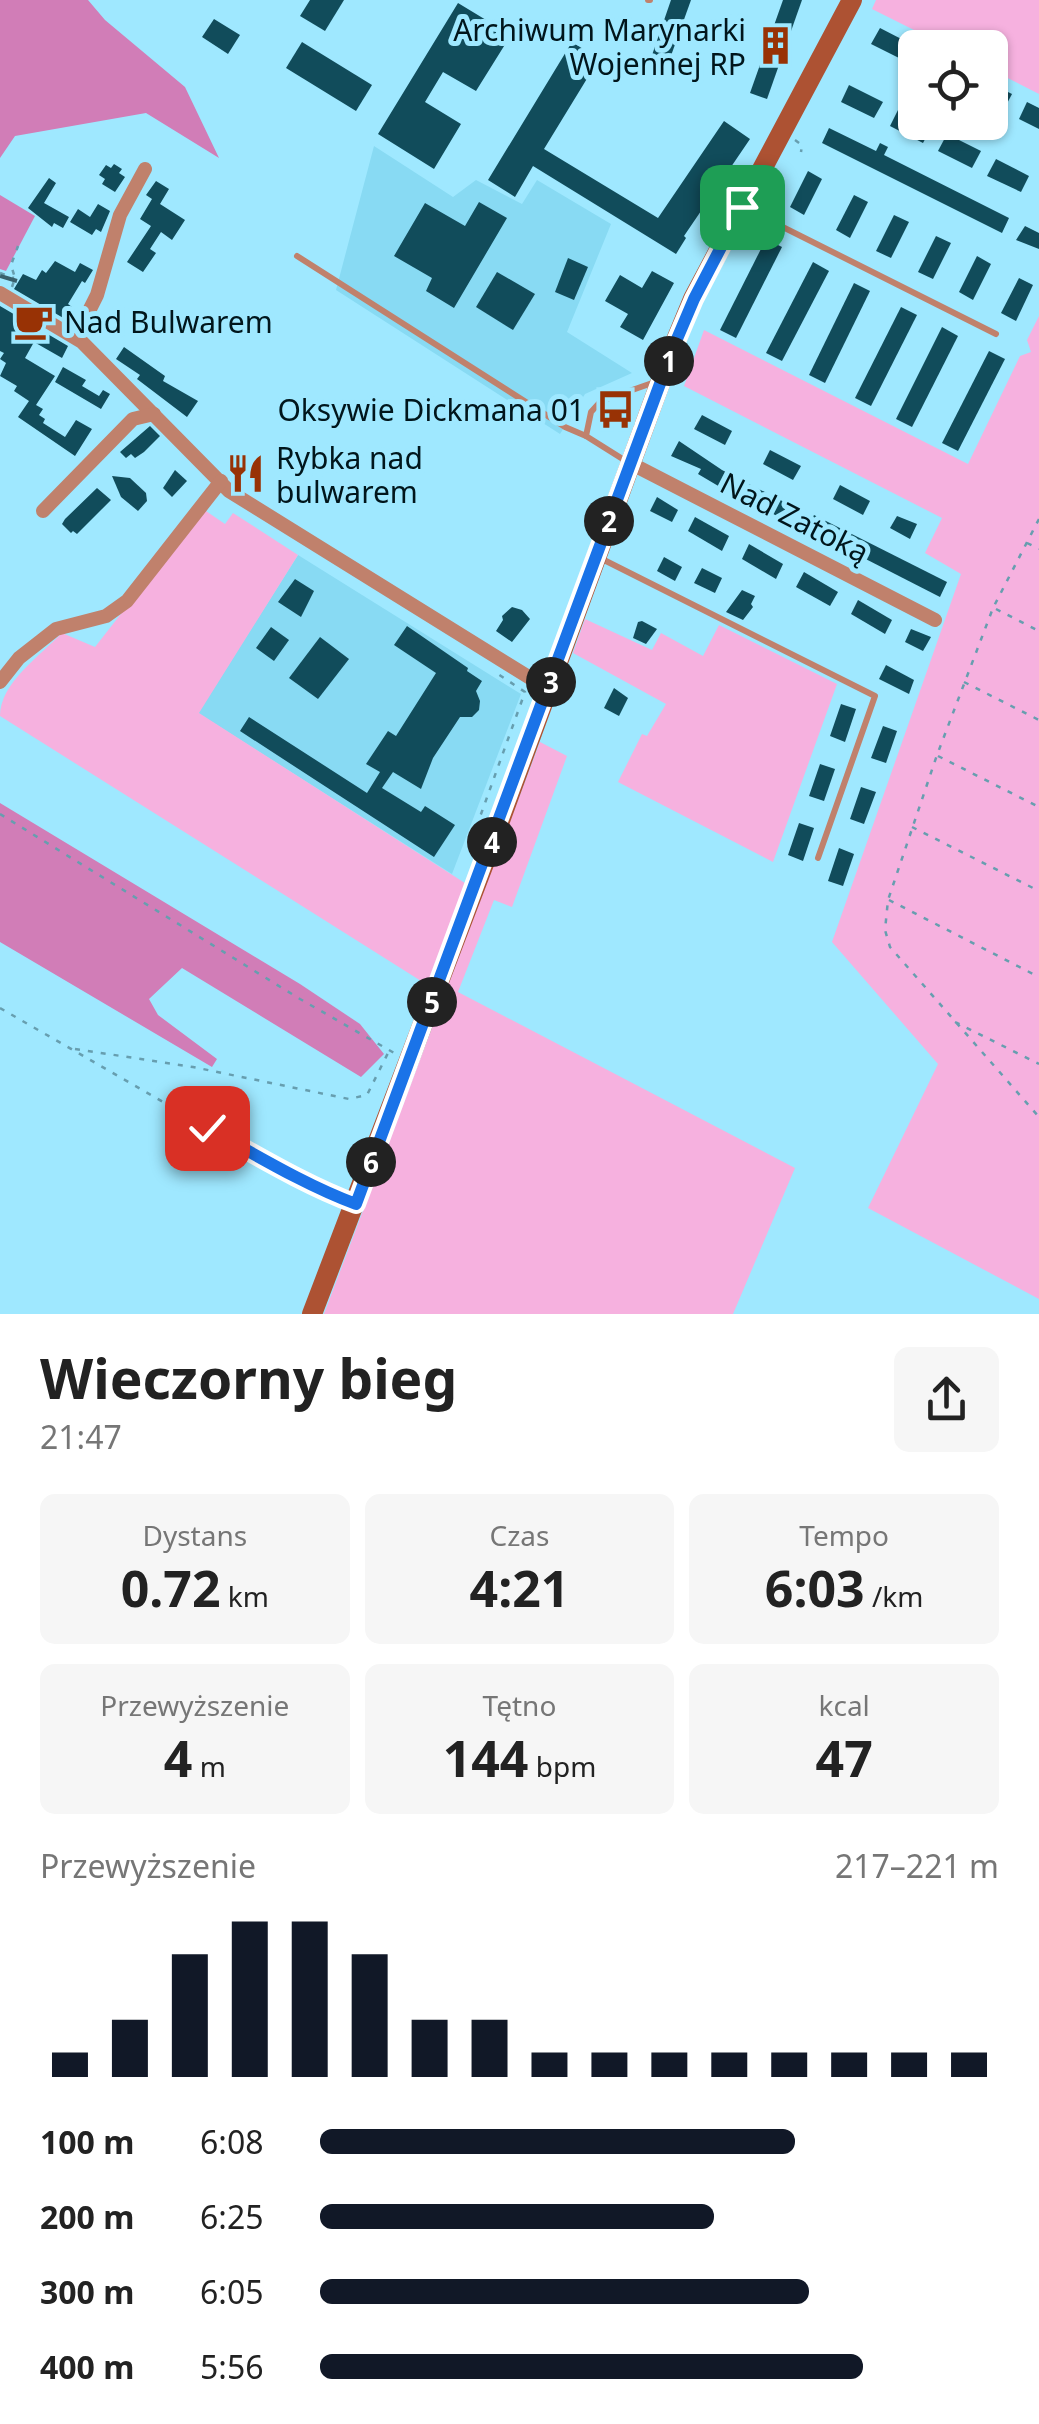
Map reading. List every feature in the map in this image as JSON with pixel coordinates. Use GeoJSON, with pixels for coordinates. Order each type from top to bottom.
{"type":"FeatureCollection","features":[{"type":"Feature","properties":{"kind":"street"},"geometry":{"type":"LineString","coordinates":[[312,1314],[694,299],[852,0]]}},
{"type":"Feature","properties":{"kind":"street"},"geometry":{"type":"LineString","coordinates":[[76,337],[97,295],[120,215],[145,169]]}},
{"type":"Feature","properties":{"kind":"street"},"geometry":{"type":"LineString","coordinates":[[4,296],[76,337],[154,414],[216,487],[230,490],[548,689]]}},
{"type":"Feature","properties":{"kind":"street"},"geometry":{"type":"LineString","coordinates":[[44,511],[133,418],[154,414]]}},
{"type":"Feature","properties":{"kind":"street","name":"Nad Zatoką"},"geometry":{"type":"LineString","coordinates":[[630,464],[935,620]]}},
{"type":"Feature","properties":{"kind":"street"},"geometry":{"type":"LineString","coordinates":[[0,682],[20,658],[56,629],[106,616],[127,601],[216,487]]}},
{"type":"Feature","properties":{"kind":"lane"},"geometry":{"type":"LineString","coordinates":[[742,207],[996,334]]}},
{"type":"Feature","properties":{"kind":"lane"},"geometry":{"type":"LineString","coordinates":[[297,256],[565,427],[630,464]]}},
{"type":"Feature","properties":{"kind":"lane"},"geometry":{"type":"LineString","coordinates":[[586,436],[591,412],[601,401],[649,382],[661,382]]}},
{"type":"Feature","properties":{"kind":"lane"},"geometry":{"type":"LineString","coordinates":[[597,556],[875,696],[818,858]]}},
{"type":"Feature","properties":{"kind":"path"},"geometry":{"type":"LineString","coordinates":[[793,139],[802,145],[800,152]]}},
{"type":"Feature","properties":{"kind":"path"},"geometry":{"type":"LineString","coordinates":[[4,296],[15,278],[12,265],[18,246]]}},
{"type":"Feature","properties":{"kind":"path"},"geometry":{"type":"LineString","coordinates":[[0,274],[15,278]]}},
{"type":"Feature","properties":{"kind":"path"},"geometry":{"type":"LineString","coordinates":[[1039,519],[993,608],[964,682],[888,900],[885,930],[890,947],[1039,1118]]}},
{"type":"Feature","properties":{"kind":"path"},"geometry":{"type":"LineString","coordinates":[[1025,542],[1039,550]]}},
{"type":"Feature","properties":{"kind":"path"},"geometry":{"type":"LineString","coordinates":[[993,608],[1039,631]]}},
{"type":"Feature","properties":{"kind":"path"},"geometry":{"type":"LineString","coordinates":[[964,682],[1039,720]]}},
{"type":"Feature","properties":{"kind":"path"},"geometry":{"type":"LineString","coordinates":[[472,839],[523,700]]}},
{"type":"Feature","properties":{"kind":"path"},"geometry":{"type":"LineString","coordinates":[[937,755],[1039,807]]}},
{"type":"Feature","properties":{"kind":"path"},"geometry":{"type":"LineString","coordinates":[[0,814],[300,999],[410,1062]]}},
{"type":"Feature","properties":{"kind":"path"},"geometry":{"type":"LineString","coordinates":[[912,826],[1039,891]]}},
{"type":"Feature","properties":{"kind":"path"},"geometry":{"type":"LineString","coordinates":[[888,900],[1039,977]]}},
{"type":"Feature","properties":{"kind":"path"},"geometry":{"type":"LineString","coordinates":[[0,1008],[302,1182],[345,1196],[356,1204]]}},
{"type":"Feature","properties":{"kind":"path"},"geometry":{"type":"LineString","coordinates":[[954,1022],[1039,1064]]}},
{"type":"Feature","properties":{"kind":"path"},"geometry":{"type":"LineString","coordinates":[[69,1048],[193,1067],[349,1099],[367,1095],[390,1050]]}},
{"type":"Feature","properties":{"kind":"shaded area"},"geometry":{"type":"Polygon","coordinates":[[[0,0],[88,0],[105,20],[185,87],[219,158],[146,113],[15,136],[0,158],[0,0]]]}},
{"type":"Feature","properties":{"kind":"shaded area"},"geometry":{"type":"Polygon","coordinates":[[[876,0],[1039,0],[1039,94],[1008,78],[1008,30],[914,30],[872,9],[876,0]]]}},
{"type":"Feature","properties":{"kind":"shaded area"},"geometry":{"type":"Polygon","coordinates":[[[374,146],[453,197],[476,180],[522,204],[537,180],[611,224],[567,332],[632,373],[585,394],[560,434],[336,290],[374,146]]]}},
{"type":"Feature","properties":{"kind":"shaded area"},"geometry":{"type":"Polygon","coordinates":[[[0,195],[35,216],[6,271],[0,269],[0,195]]]}},
{"type":"Feature","properties":{"kind":"shaded area"},"geometry":{"type":"Polygon","coordinates":[[[1039,316],[1039,1299],[868,1208],[938,1064],[832,942],[961,574],[925,553],[942,518],[684,386],[704,330],[968,464],[1020,356],[1031,352],[1027,340],[1039,316]]]}},
{"type":"Feature","properties":{"kind":"shaded area"},"geometry":{"type":"Polygon","coordinates":[[[203,509],[225,524],[233,513],[298,555],[199,713],[468,885],[429,986],[0,716],[14,681],[62,633],[95,647],[203,509]]]}},
{"type":"Feature","properties":{"kind":"shaded area"},"geometry":{"type":"Polygon","coordinates":[[[298,555],[521,694],[452,874],[198,713],[298,555]]]}},
{"type":"Feature","properties":{"kind":"shaded area"},"geometry":{"type":"Polygon","coordinates":[[[585,619],[652,650],[661,633],[703,656],[719,625],[837,684],[773,862],[618,782],[642,734],[647,736],[666,704],[573,653],[585,619]]]}},
{"type":"Feature","properties":{"kind":"shaded area"},"geometry":{"type":"Polygon","coordinates":[[[540,742],[567,756],[512,907],[494,900],[458,992],[795,1168],[733,1314],[324,1314],[540,742]]]}},
{"type":"Feature","properties":{"kind":"shaded area"},"geometry":{"type":"Polygon","coordinates":[[[0,803],[300,984],[360,1024],[384,1054],[361,1077],[182,968],[149,999],[158,1015],[217,1059],[212,1067],[0,942],[0,803]]]}},
{"type":"Feature","properties":{"kind":"building"},"geometry":{"type":"Polygon","coordinates":[[[310,0],[344,0],[325,31],[300,16],[310,0]]]}},
{"type":"Feature","properties":{"kind":"building"},"geometry":{"type":"Polygon","coordinates":[[[671,0],[691,0],[668,64],[651,58],[671,0]]]}},
{"type":"Feature","properties":{"kind":"building","name":"Archiwum Marynarki Wojennej RP"},"geometry":{"type":"Polygon","coordinates":[[[783,0],[802,0],[767,99],[750,93],[783,0]]]}},
{"type":"Feature","properties":{"kind":"building"},"geometry":{"type":"Polygon","coordinates":[[[458,3],[511,35],[476,91],[443,72],[425,102],[461,124],[434,169],[378,134],[458,3]]]}},
{"type":"Feature","properties":{"kind":"building"},"geometry":{"type":"Polygon","coordinates":[[[214,19],[240,35],[228,54],[202,37],[214,19]]]}},
{"type":"Feature","properties":{"kind":"building"},"geometry":{"type":"Polygon","coordinates":[[[880,28],[898,37],[898,58],[871,44],[880,28]]]}},
{"type":"Feature","properties":{"kind":"building"},"geometry":{"type":"Polygon","coordinates":[[[302,42],[372,85],[356,111],[286,68],[302,42]]]}},
{"type":"Feature","properties":{"kind":"building"},"geometry":{"type":"Polygon","coordinates":[[[572,42],[599,59],[544,149],[658,218],[724,121],[750,139],[684,236],[676,254],[533,166],[515,197],[488,180],[572,42]]]}},
{"type":"Feature","properties":{"kind":"building"},"geometry":{"type":"Polygon","coordinates":[[[849,85],[883,102],[874,118],[841,102],[849,85]]]}},
{"type":"Feature","properties":{"kind":"building"},"geometry":{"type":"Polygon","coordinates":[[[1027,102],[1039,108],[1039,129],[1019,119],[1027,102]]]}},
{"type":"Feature","properties":{"kind":"building"},"geometry":{"type":"Polygon","coordinates":[[[898,110],[898,130],[890,126],[898,110]]]}},
{"type":"Feature","properties":{"kind":"building"},"geometry":{"type":"Polygon","coordinates":[[[829,128],[876,151],[880,143],[888,147],[884,155],[1009,218],[1002,233],[822,143],[829,128]]]}},
{"type":"Feature","properties":{"kind":"building"},"geometry":{"type":"Polygon","coordinates":[[[944,140],[959,140],[981,151],[972,168],[938,151],[944,140]]]}},
{"type":"Feature","properties":{"kind":"building"},"geometry":{"type":"Polygon","coordinates":[[[996,159],[1029,176],[1021,192],[987,176],[996,159]]]}},
{"type":"Feature","properties":{"kind":"building"},"geometry":{"type":"Polygon","coordinates":[[[114,164],[125,177],[115,192],[102,184],[105,179],[99,175],[106,165],[111,168],[114,164]]]}},
{"type":"Feature","properties":{"kind":"building"},"geometry":{"type":"Polygon","coordinates":[[[808,171],[822,179],[804,215],[790,207],[808,171]]]}},
{"type":"Feature","properties":{"kind":"building"},"geometry":{"type":"Polygon","coordinates":[[[49,178],[56,183],[44,203],[69,217],[63,228],[54,223],[52,227],[28,208],[49,178]]]}},
{"type":"Feature","properties":{"kind":"building"},"geometry":{"type":"Polygon","coordinates":[[[156,181],[169,189],[160,204],[185,220],[172,240],[161,232],[150,249],[156,253],[143,272],[127,262],[151,226],[140,219],[152,199],[146,195],[156,181]]]}},
{"type":"Feature","properties":{"kind":"building"},"geometry":{"type":"Polygon","coordinates":[[[854,195],[868,202],[850,238],[836,230],[854,195]]]}},
{"type":"Feature","properties":{"kind":"building"},"geometry":{"type":"Polygon","coordinates":[[[479,202],[507,218],[454,308],[426,291],[432,278],[394,256],[425,203],[465,226],[479,202]]]}},
{"type":"Feature","properties":{"kind":"building"},"geometry":{"type":"Polygon","coordinates":[[[98,204],[110,211],[101,232],[96,229],[92,235],[70,222],[78,209],[90,217],[98,204]]]}},
{"type":"Feature","properties":{"kind":"building"},"geometry":{"type":"Polygon","coordinates":[[[894,215],[909,222],[891,258],[876,251],[894,215]]]}},
{"type":"Feature","properties":{"kind":"building"},"geometry":{"type":"Polygon","coordinates":[[[1025,226],[1039,233],[1039,249],[1016,240],[1025,226]]]}},
{"type":"Feature","properties":{"kind":"building"},"geometry":{"type":"Polygon","coordinates":[[[936,236],[951,243],[933,279],[918,272],[936,236]]]}},
{"type":"Feature","properties":{"kind":"building"},"geometry":{"type":"Polygon","coordinates":[[[766,239],[782,247],[736,338],[720,330],[766,239]]]}},
{"type":"Feature","properties":{"kind":"building"},"geometry":{"type":"Polygon","coordinates":[[[977,256],[991,264],[973,300],[959,292],[977,256]]]}},
{"type":"Feature","properties":{"kind":"building"},"geometry":{"type":"Polygon","coordinates":[[[568,258],[588,267],[574,300],[555,292],[568,258]]]}},
{"type":"Feature","properties":{"kind":"building"},"geometry":{"type":"Polygon","coordinates":[[[55,261],[75,272],[80,263],[93,270],[68,304],[72,307],[65,319],[14,289],[23,274],[36,280],[55,261]]]}},
{"type":"Feature","properties":{"kind":"building"},"geometry":{"type":"Polygon","coordinates":[[[813,262],[829,271],[782,361],[766,353],[813,262]]]}},
{"type":"Feature","properties":{"kind":"building"},"geometry":{"type":"Polygon","coordinates":[[[652,271],[674,283],[643,340],[620,327],[628,314],[605,301],[620,275],[642,288],[652,271]]]}},
{"type":"Feature","properties":{"kind":"building"},"geometry":{"type":"Polygon","coordinates":[[[497,272],[535,294],[513,330],[476,307],[497,272]]]}},
{"type":"Feature","properties":{"kind":"building"},"geometry":{"type":"Polygon","coordinates":[[[1019,278],[1033,285],[1016,321],[1001,313],[1019,278]]]}},
{"type":"Feature","properties":{"kind":"building"},"geometry":{"type":"Polygon","coordinates":[[[854,283],[870,291],[825,383],[809,375],[854,283]]]}},
{"type":"Feature","properties":{"kind":"building"},"geometry":{"type":"Polygon","coordinates":[[[0,306],[68,346],[62,358],[34,342],[25,358],[55,376],[36,405],[43,409],[39,415],[45,419],[43,423],[65,437],[76,420],[92,429],[75,456],[18,417],[29,401],[14,391],[17,386],[0,376],[6,363],[0,359],[4,353],[0,351],[0,306]]]}},
{"type":"Feature","properties":{"kind":"building"},"geometry":{"type":"Polygon","coordinates":[[[901,307],[917,315],[871,406],[855,398],[901,307]]]}},
{"type":"Feature","properties":{"kind":"building"},"geometry":{"type":"Polygon","coordinates":[[[942,327],[958,336],[912,427],[896,419],[942,327]]]}},
{"type":"Feature","properties":{"kind":"building"},"geometry":{"type":"Polygon","coordinates":[[[124,347],[165,376],[163,381],[198,401],[187,417],[116,359],[124,347]]]}},
{"type":"Feature","properties":{"kind":"building"},"geometry":{"type":"Polygon","coordinates":[[[989,351],[1005,359],[958,451],[942,443],[989,351]]]}},
{"type":"Feature","properties":{"kind":"building"},"geometry":{"type":"Polygon","coordinates":[[[63,367],[86,380],[82,386],[99,396],[103,390],[110,394],[101,409],[55,382],[63,367]]]}},
{"type":"Feature","properties":{"kind":"building"},"geometry":{"type":"Polygon","coordinates":[[[702,415],[732,431],[725,445],[694,429],[702,415]]]}},
{"type":"Feature","properties":{"kind":"building"},"geometry":{"type":"Polygon","coordinates":[[[150,426],[160,436],[135,458],[131,454],[126,458],[120,452],[150,426]]]}},
{"type":"Feature","properties":{"kind":"building"},"geometry":{"type":"Polygon","coordinates":[[[679,441],[722,470],[788,504],[781,518],[698,474],[701,469],[671,456],[679,441]]]}},
{"type":"Feature","properties":{"kind":"building"},"geometry":{"type":"Polygon","coordinates":[[[770,450],[801,466],[793,480],[763,464],[770,450]]]}},
{"type":"Feature","properties":{"kind":"building"},"geometry":{"type":"Polygon","coordinates":[[[175,470],[187,481],[172,497],[163,488],[175,470]]]}},
{"type":"Feature","properties":{"kind":"building"},"geometry":{"type":"Polygon","coordinates":[[[112,476],[130,478],[146,493],[147,501],[138,511],[121,497],[112,476]]]}},
{"type":"Feature","properties":{"kind":"building"},"geometry":{"type":"Polygon","coordinates":[[[840,485],[870,501],[863,515],[833,499],[840,485]]]}},
{"type":"Feature","properties":{"kind":"building"},"geometry":{"type":"Polygon","coordinates":[[[97,488],[111,500],[77,534],[71,533],[62,524],[97,488]]]}},
{"type":"Feature","properties":{"kind":"building"},"geometry":{"type":"Polygon","coordinates":[[[657,497],[678,510],[672,522],[650,511],[657,497]]]}},
{"type":"Feature","properties":{"kind":"building"},"geometry":{"type":"Polygon","coordinates":[[[814,515],[947,582],[940,597],[807,529],[814,515]]]}},
{"type":"Feature","properties":{"kind":"building"},"geometry":{"type":"Polygon","coordinates":[[[897,516],[917,524],[910,539],[890,528],[897,516]]]}},
{"type":"Feature","properties":{"kind":"building"},"geometry":{"type":"Polygon","coordinates":[[[695,517],[729,536],[722,551],[688,531],[695,517]]]}},
{"type":"Feature","properties":{"kind":"building"},"geometry":{"type":"Polygon","coordinates":[[[749,544],[783,564],[776,579],[742,559],[749,544]]]}},
{"type":"Feature","properties":{"kind":"building"},"geometry":{"type":"Polygon","coordinates":[[[664,557],[682,567],[675,581],[657,571],[664,557]]]}},
{"type":"Feature","properties":{"kind":"building"},"geometry":{"type":"Polygon","coordinates":[[[702,568],[722,578],[715,593],[694,583],[702,568]]]}},
{"type":"Feature","properties":{"kind":"building"},"geometry":{"type":"Polygon","coordinates":[[[804,572],[838,592],[830,606],[796,587],[804,572]]]}},
{"type":"Feature","properties":{"kind":"building"},"geometry":{"type":"Polygon","coordinates":[[[295,579],[314,591],[301,617],[278,602],[295,579]]]}},
{"type":"Feature","properties":{"kind":"building"},"geometry":{"type":"Polygon","coordinates":[[[742,590],[755,596],[753,607],[743,620],[726,612],[742,590]]]}},
{"type":"Feature","properties":{"kind":"building"},"geometry":{"type":"Polygon","coordinates":[[[858,600],[892,620],[885,634],[851,614],[858,600]]]}},
{"type":"Feature","properties":{"kind":"building"},"geometry":{"type":"Polygon","coordinates":[[[512,607],[522,610],[530,619],[512,642],[496,631],[502,616],[512,607]]]}},
{"type":"Feature","properties":{"kind":"building"},"geometry":{"type":"Polygon","coordinates":[[[638,622],[657,629],[646,644],[633,638],[638,622]]]}},
{"type":"Feature","properties":{"kind":"building"},"geometry":{"type":"Polygon","coordinates":[[[407,626],[482,681],[476,691],[479,710],[472,717],[460,717],[433,758],[421,789],[393,772],[382,788],[421,812],[425,806],[455,825],[434,857],[240,731],[249,717],[367,793],[380,772],[366,764],[388,731],[396,736],[436,673],[394,645],[407,626]]]}},
{"type":"Feature","properties":{"kind":"building"},"geometry":{"type":"Polygon","coordinates":[[[271,627],[289,640],[274,661],[256,648],[271,627]]]}},
{"type":"Feature","properties":{"kind":"building"},"geometry":{"type":"Polygon","coordinates":[[[911,629],[931,637],[923,651],[905,642],[911,629]]]}},
{"type":"Feature","properties":{"kind":"building"},"geometry":{"type":"Polygon","coordinates":[[[320,637],[349,659],[318,699],[289,678],[320,637]]]}},
{"type":"Feature","properties":{"kind":"building"},"geometry":{"type":"Polygon","coordinates":[[[886,665],[914,680],[909,694],[879,679],[886,665]]]}},
{"type":"Feature","properties":{"kind":"building"},"geometry":{"type":"Polygon","coordinates":[[[614,688],[628,698],[619,716],[604,708],[614,688]]]}},
{"type":"Feature","properties":{"kind":"building"},"geometry":{"type":"Polygon","coordinates":[[[841,704],[856,709],[845,742],[830,736],[841,704]]]}},
{"type":"Feature","properties":{"kind":"building"},"geometry":{"type":"Polygon","coordinates":[[[883,726],[897,731],[886,763],[871,758],[883,726]]]}},
{"type":"Feature","properties":{"kind":"building"},"geometry":{"type":"Polygon","coordinates":[[[820,764],[835,769],[824,801],[809,796],[820,764]]]}},
{"type":"Feature","properties":{"kind":"building"},"geometry":{"type":"Polygon","coordinates":[[[861,787],[876,792],[864,824],[850,819],[861,787]]]}},
{"type":"Feature","properties":{"kind":"building"},"geometry":{"type":"Polygon","coordinates":[[[799,823],[814,828],[803,861],[788,855],[799,823]]]}},
{"type":"Feature","properties":{"kind":"building"},"geometry":{"type":"Polygon","coordinates":[[[839,848],[854,854],[843,886],[828,881],[839,848]]]}},
{"type":"Feature","properties":{"kind":"railway"},"geometry":{"type":"LineString","coordinates":[[0,276],[17,281]]}},
{"type":"Feature","properties":{"kind":"place","name":"Archiwum Marynarki Wojennej RP"},"geometry":{"type":"Point","coordinates":[776,46]}},
{"type":"Feature","properties":{"kind":"place","name":"Nad Bulwarem"},"geometry":{"type":"Point","coordinates":[34,321]}},
{"type":"Feature","properties":{"kind":"place","name":"Oksywie Dickmana 01"},"geometry":{"type":"Point","coordinates":[615,409]}},
{"type":"Feature","properties":{"kind":"place","name":"Rybka nad bulwarem"},"geometry":{"type":"Point","coordinates":[246,474]}},
{"type":"Feature","properties":{"kind":"route"},"geometry":{"type":"LineString","coordinates":[[207,1128],[302,1182],[345,1196],[356,1204],[674,346],[742,207]]}}]}
